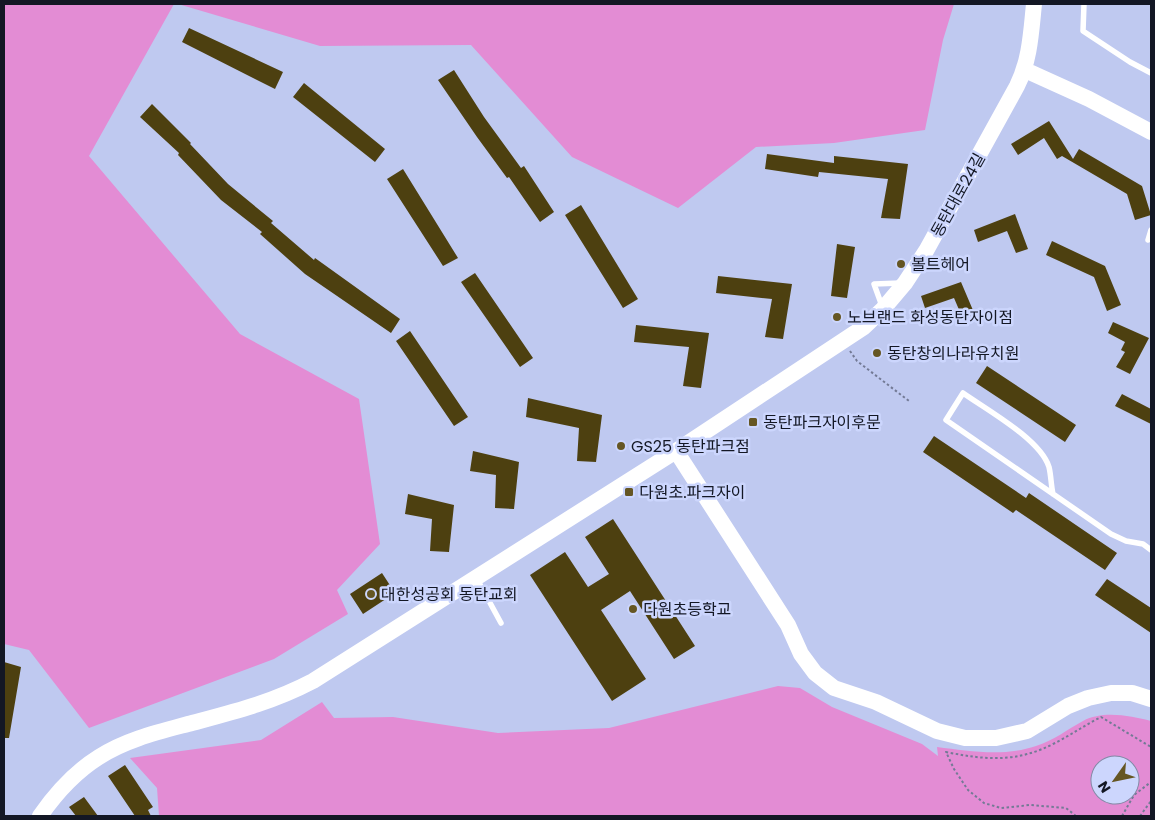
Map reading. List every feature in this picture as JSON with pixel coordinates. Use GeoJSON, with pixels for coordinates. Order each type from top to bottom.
{"type":"FeatureCollection","features":[{"type":"Feature","properties":{"kind":"street","name":"동탄대로24길"},"geometry":{"type":"LineString","coordinates":[[40,816],[69,780],[99,757],[129,742],[261,704],[286,695],[313,681],[676,451],[864,327],[883,309],[905,283],[926,251],[1025,70],[1030,45],[1034,4]]}},
{"type":"Feature","properties":{"kind":"street"},"geometry":{"type":"LineString","coordinates":[[1025,70],[1089,99],[1151,132]]}},
{"type":"Feature","properties":{"kind":"street"},"geometry":{"type":"LineString","coordinates":[[676,451],[788,625],[801,654],[815,673],[834,688],[876,702],[937,731],[965,738],[996,738],[1027,731],[1068,706],[1088,698],[1111,693],[1132,693],[1151,699]]}},
{"type":"Feature","properties":{"kind":"lane"},"geometry":{"type":"LineString","coordinates":[[1084,4],[1083,31],[1130,62],[1151,73]]}},
{"type":"Feature","properties":{"kind":"lane"},"geometry":{"type":"LineString","coordinates":[[1148,240],[1151,230]]}},
{"type":"Feature","properties":{"kind":"lane"},"geometry":{"type":"LineString","coordinates":[[883,309],[874,284],[905,283]]}},
{"type":"Feature","properties":{"kind":"lane"},"geometry":{"type":"LineString","coordinates":[[1052,494],[1049,468],[1039,449],[1027,438],[963,393],[946,420],[1052,494],[1111,534],[1126,541],[1143,544],[1151,550]]}},
{"type":"Feature","properties":{"kind":"lane"},"geometry":{"type":"LineString","coordinates":[[476,577],[502,623]]}},
{"type":"Feature","properties":{"kind":"path"},"geometry":{"type":"LineString","coordinates":[[843,341],[857,361],[909,401]]}},
{"type":"Feature","properties":{"kind":"path"},"geometry":{"type":"LineString","coordinates":[[1076,816],[1066,808],[1030,805],[1001,808],[984,803],[968,790],[950,763],[946,752],[979,758],[1006,758],[1034,753],[1102,717],[1151,747]]}},
{"type":"Feature","properties":{"kind":"path"},"geometry":{"type":"LineString","coordinates":[[1122,816],[1134,795],[1151,782]]}},
{"type":"Feature","properties":{"kind":"path"},"geometry":{"type":"LineString","coordinates":[[1140,816],[1151,801]]}},
{"type":"Feature","properties":{"kind":"shaded area"},"geometry":{"type":"Polygon","coordinates":[[[4,4],[174,4],[89,156],[240,334],[359,399],[380,544],[337,590],[348,614],[274,659],[89,728],[29,650],[4,644],[4,4]]]}},
{"type":"Feature","properties":{"kind":"shaded area"},"geometry":{"type":"Polygon","coordinates":[[[178,4],[954,4],[943,40],[925,130],[834,143],[756,147],[678,208],[572,157],[471,45],[320,46],[178,4]]]}},
{"type":"Feature","properties":{"kind":"shaded area"},"geometry":{"type":"Polygon","coordinates":[[[778,686],[800,688],[832,707],[922,744],[938,756],[937,747],[987,752],[1024,749],[1048,741],[1091,718],[1108,715],[1126,716],[1151,721],[1151,816],[159,816],[157,788],[130,758],[261,740],[322,702],[334,718],[393,717],[498,733],[609,728],[778,686]]]}},
{"type":"Feature","properties":{"kind":"building"},"geometry":{"type":"Polygon","coordinates":[[[189,28],[283,72],[275,89],[182,42],[189,28]]]}},
{"type":"Feature","properties":{"kind":"building"},"geometry":{"type":"Polygon","coordinates":[[[454,70],[484,117],[521,168],[524,166],[554,212],[540,222],[509,177],[507,178],[477,137],[438,80],[454,70]]]}},
{"type":"Feature","properties":{"kind":"building"},"geometry":{"type":"Polygon","coordinates":[[[304,83],[385,149],[375,162],[293,97],[304,83]]]}},
{"type":"Feature","properties":{"kind":"building"},"geometry":{"type":"Polygon","coordinates":[[[152,104],[228,184],[273,221],[271,223],[314,260],[315,258],[400,319],[391,333],[305,274],[260,234],[262,232],[221,200],[178,155],[179,153],[140,117],[152,104]]]}},
{"type":"Feature","properties":{"kind":"building"},"geometry":{"type":"Polygon","coordinates":[[[1049,121],[1073,159],[1079,149],[1142,186],[1151,215],[1135,220],[1127,194],[1062,156],[1057,159],[1044,138],[1018,155],[1011,144],[1049,121]]]}},
{"type":"Feature","properties":{"kind":"building"},"geometry":{"type":"Polygon","coordinates":[[[767,154],[834,163],[834,156],[908,164],[900,219],[881,218],[888,179],[819,172],[818,177],[765,169],[767,154]]]}},
{"type":"Feature","properties":{"kind":"building"},"geometry":{"type":"Polygon","coordinates":[[[403,169],[458,258],[443,266],[387,179],[403,169]]]}},
{"type":"Feature","properties":{"kind":"building"},"geometry":{"type":"Polygon","coordinates":[[[581,205],[638,299],[623,308],[565,215],[581,205]]]}},
{"type":"Feature","properties":{"kind":"building"},"geometry":{"type":"Polygon","coordinates":[[[1015,214],[1028,249],[1016,253],[1007,231],[978,242],[974,230],[1015,214]]]}},
{"type":"Feature","properties":{"kind":"building"},"geometry":{"type":"Polygon","coordinates":[[[1052,241],[1105,266],[1121,305],[1107,311],[1094,277],[1046,255],[1052,241]]]}},
{"type":"Feature","properties":{"kind":"building"},"geometry":{"type":"Polygon","coordinates":[[[837,244],[855,247],[847,298],[831,296],[837,244]]]}},
{"type":"Feature","properties":{"kind":"building"},"geometry":{"type":"Polygon","coordinates":[[[475,273],[533,358],[520,367],[461,282],[475,273]]]}},
{"type":"Feature","properties":{"kind":"building"},"geometry":{"type":"Polygon","coordinates":[[[718,276],[792,284],[783,339],[765,337],[772,299],[716,293],[718,276]]]}},
{"type":"Feature","properties":{"kind":"building"},"geometry":{"type":"Polygon","coordinates":[[[961,282],[975,315],[963,319],[954,298],[925,308],[921,296],[961,282]]]}},
{"type":"Feature","properties":{"kind":"building"},"geometry":{"type":"Polygon","coordinates":[[[1113,322],[1149,338],[1130,374],[1116,367],[1125,352],[1121,350],[1125,342],[1108,333],[1113,322]]]}},
{"type":"Feature","properties":{"kind":"building"},"geometry":{"type":"Polygon","coordinates":[[[636,325],[709,333],[701,388],[683,386],[689,347],[634,342],[636,325]]]}},
{"type":"Feature","properties":{"kind":"building"},"geometry":{"type":"Polygon","coordinates":[[[410,331],[468,417],[454,426],[396,341],[410,331]]]}},
{"type":"Feature","properties":{"kind":"building"},"geometry":{"type":"Polygon","coordinates":[[[987,366],[1076,425],[1065,442],[976,383],[987,366]]]}},
{"type":"Feature","properties":{"kind":"building"},"geometry":{"type":"Polygon","coordinates":[[[1122,394],[1151,409],[1151,424],[1115,406],[1122,394]]]}},
{"type":"Feature","properties":{"kind":"building"},"geometry":{"type":"Polygon","coordinates":[[[528,398],[602,415],[596,462],[577,461],[579,428],[526,417],[528,398]]]}},
{"type":"Feature","properties":{"kind":"building"},"geometry":{"type":"Polygon","coordinates":[[[934,436],[1026,498],[1029,493],[1117,553],[1105,570],[1016,510],[1013,513],[923,452],[934,436]]]}},
{"type":"Feature","properties":{"kind":"building"},"geometry":{"type":"Polygon","coordinates":[[[473,451],[519,462],[514,509],[495,508],[496,475],[470,471],[473,451]]]}},
{"type":"Feature","properties":{"kind":"building"},"geometry":{"type":"Polygon","coordinates":[[[408,494],[454,505],[449,552],[430,551],[432,519],[405,514],[408,494]]]}},
{"type":"Feature","properties":{"kind":"building"},"geometry":{"type":"Polygon","coordinates":[[[613,519],[695,646],[674,659],[630,591],[601,610],[646,679],[612,701],[530,575],[565,552],[588,587],[609,574],[585,537],[613,519]]]}},
{"type":"Feature","properties":{"kind":"building"},"geometry":{"type":"Polygon","coordinates":[[[382,573],[395,593],[363,614],[350,594],[382,573]]]}},
{"type":"Feature","properties":{"kind":"building"},"geometry":{"type":"Polygon","coordinates":[[[1107,579],[1151,608],[1151,633],[1095,595],[1107,579]]]}},
{"type":"Feature","properties":{"kind":"building"},"geometry":{"type":"Polygon","coordinates":[[[4,662],[21,667],[9,738],[4,738],[4,662]]]}},
{"type":"Feature","properties":{"kind":"building"},"geometry":{"type":"Polygon","coordinates":[[[125,765],[153,807],[148,810],[151,816],[135,816],[108,776],[125,765]]]}},
{"type":"Feature","properties":{"kind":"building"},"geometry":{"type":"Polygon","coordinates":[[[84,797],[98,816],[76,816],[69,807],[84,797]]]}},
{"type":"Feature","properties":{"kind":"place","name":"볼트헤어"},"geometry":{"type":"Point","coordinates":[901,264]}},
{"type":"Feature","properties":{"kind":"place","name":"노브랜드 화성동탄자이점"},"geometry":{"type":"Point","coordinates":[837,317]}},
{"type":"Feature","properties":{"kind":"place","name":"동탄창의나라유치원"},"geometry":{"type":"Point","coordinates":[877,353]}},
{"type":"Feature","properties":{"kind":"place","name":"동탄파크자이후문"},"geometry":{"type":"Point","coordinates":[753,422]}},
{"type":"Feature","properties":{"kind":"place","name":"GS25 동탄파크점"},"geometry":{"type":"Point","coordinates":[621,446]}},
{"type":"Feature","properties":{"kind":"place","name":"다원초.파크자이"},"geometry":{"type":"Point","coordinates":[629,492]}},
{"type":"Feature","properties":{"kind":"place","name":"대한성공회 동탄교회"},"geometry":{"type":"Point","coordinates":[371,594]}},
{"type":"Feature","properties":{"kind":"place","name":"다원초등학교"},"geometry":{"type":"Point","coordinates":[633,609]}}]}
